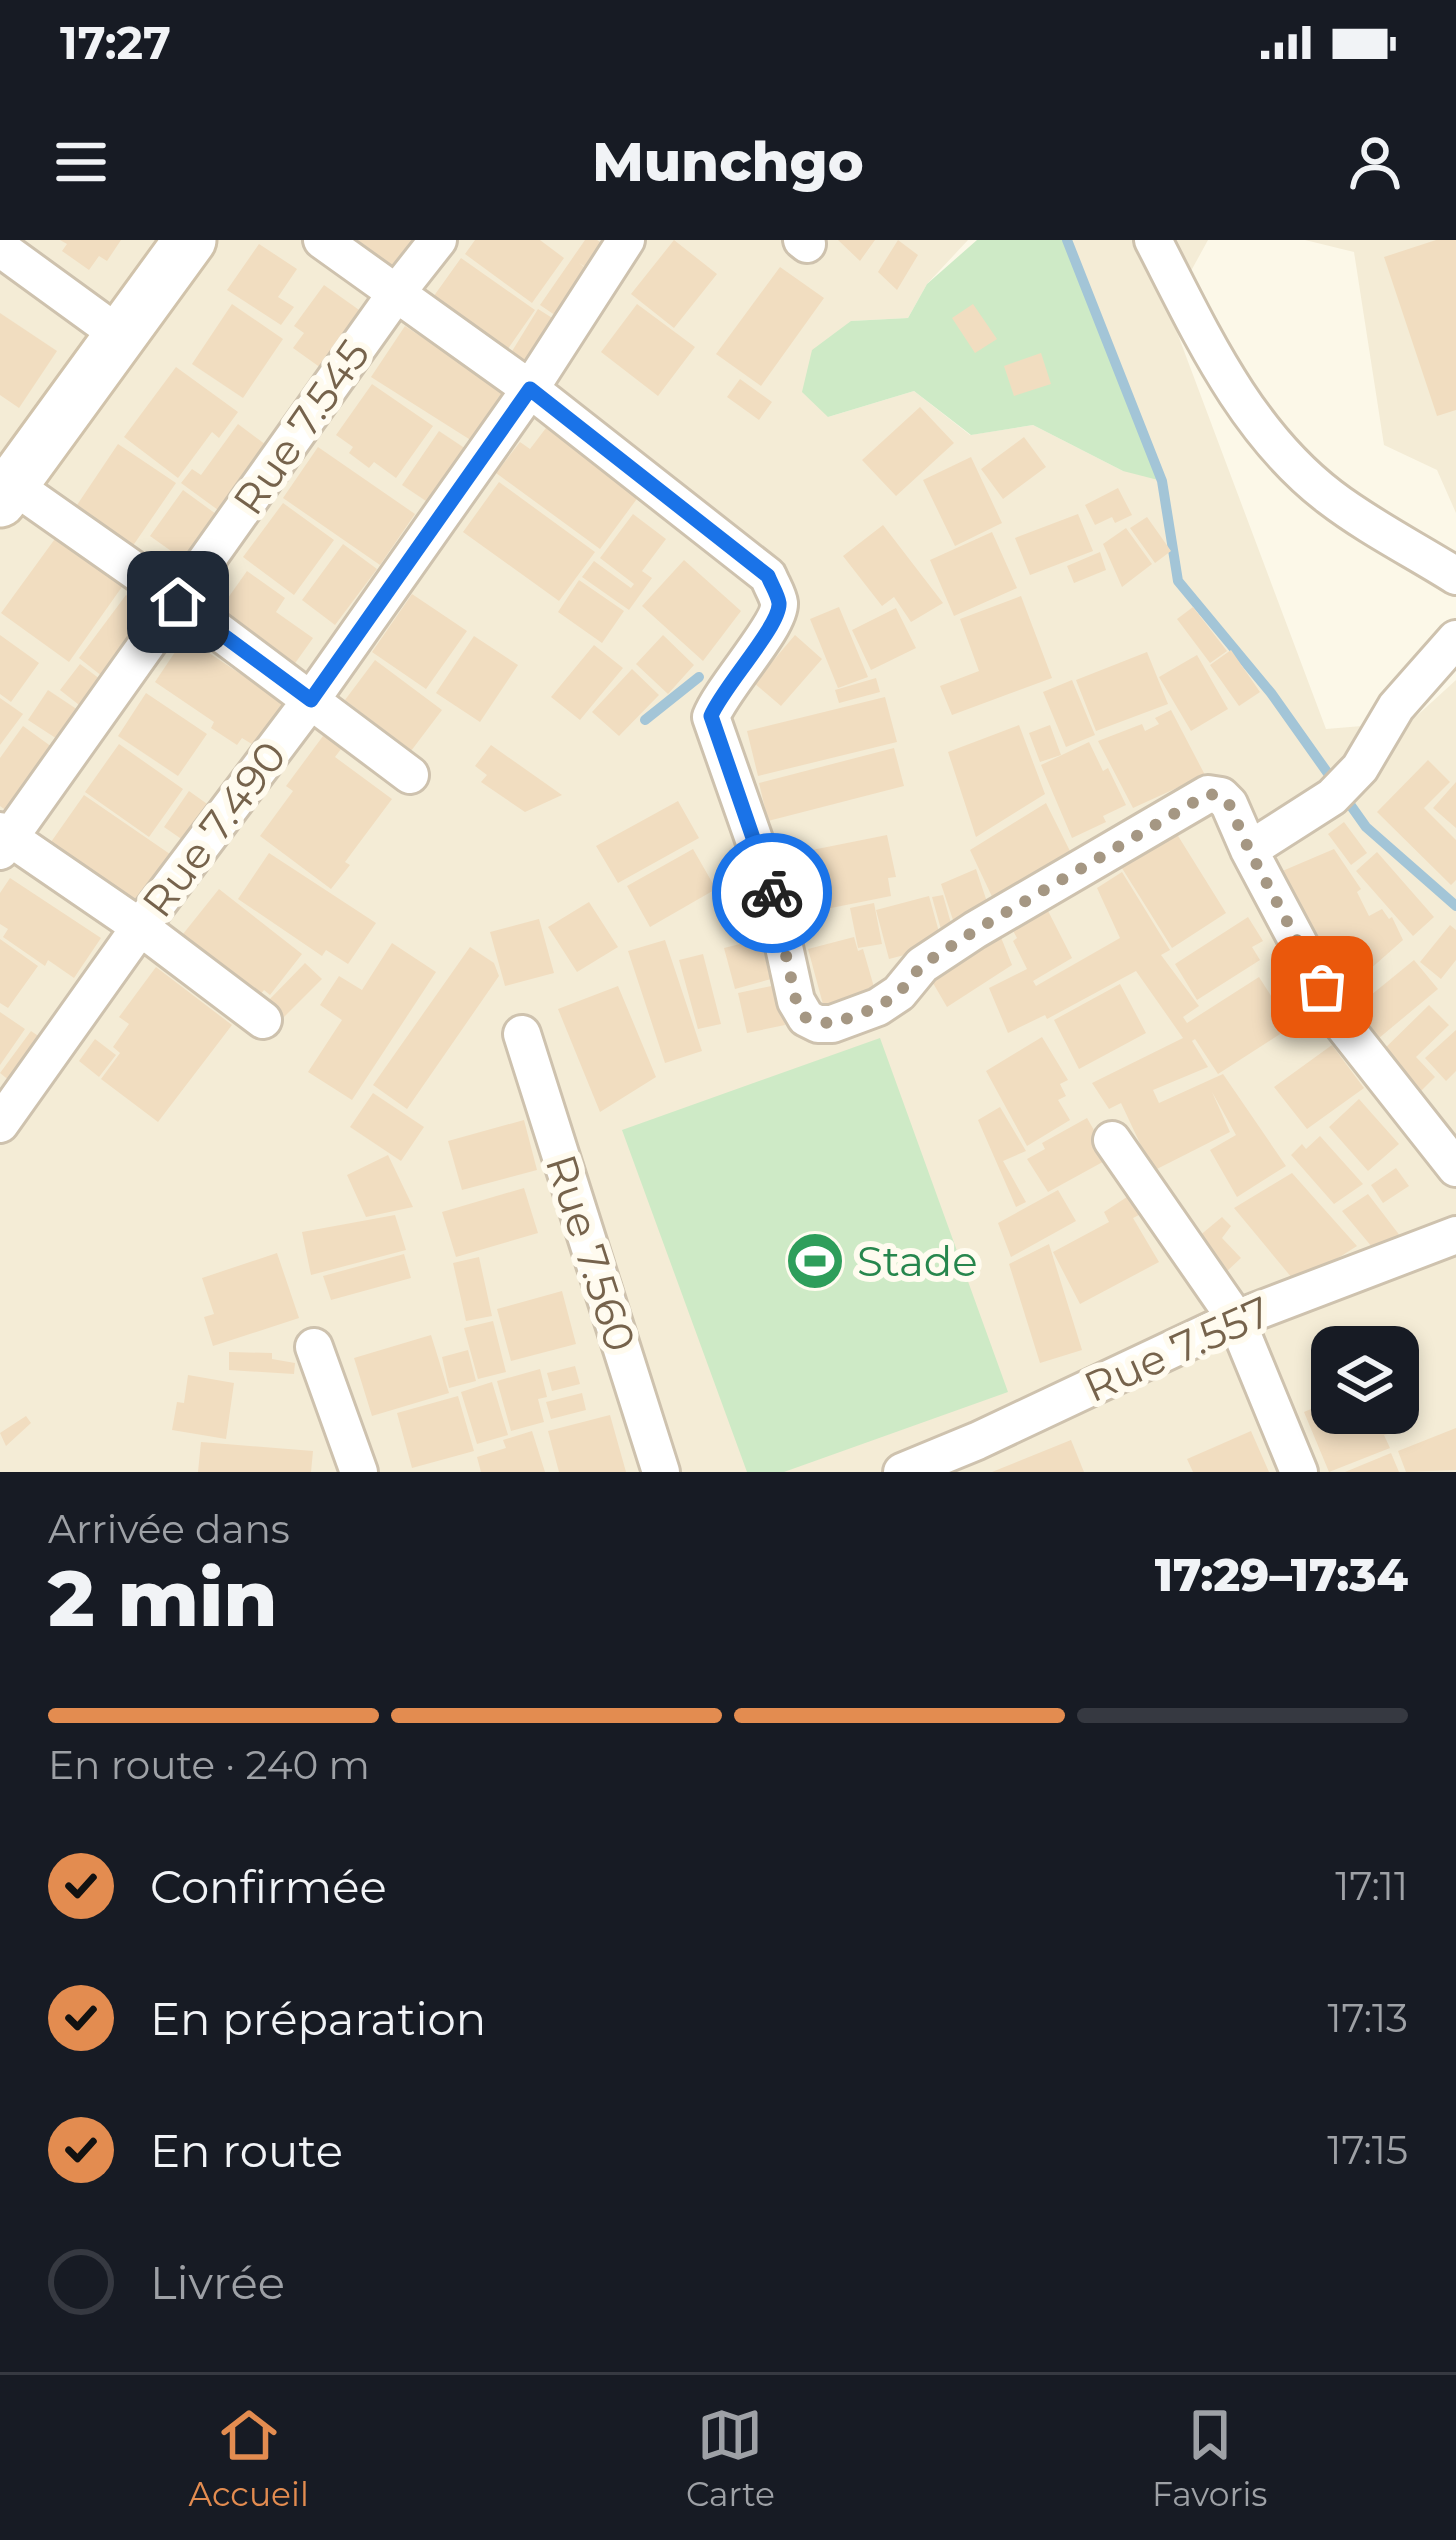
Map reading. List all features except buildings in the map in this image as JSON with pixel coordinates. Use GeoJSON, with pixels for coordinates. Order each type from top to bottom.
{"type":"FeatureCollection","features":[{"type":"Feature","properties":{"kind":"main road"},"geometry":{"type":"LineString","coordinates":[[4,487],[190,240]]}},
{"type":"Feature","properties":{"kind":"street"},"geometry":{"type":"LineString","coordinates":[[322,240],[530,389],[768,576],[779,604],[775,620],[719,695],[711,716],[771,888],[796,1000],[806,1018],[832,1024],[878,1007],[899,993],[922,965],[976,930],[1208,794],[1221,796],[1340,1021],[1456,1168]]}},
{"type":"Feature","properties":{"kind":"street","name":"Rue 7.545"},"geometry":{"type":"LineString","coordinates":[[3,840],[438,240]]}},
{"type":"Feature","properties":{"kind":"street","name":"Rue 7.490"},"geometry":{"type":"LineString","coordinates":[[0,1124],[140,927],[311,700],[530,389],[626,240]]}},
{"type":"Feature","properties":{"kind":"street"},"geometry":{"type":"LineString","coordinates":[[1153,240],[1228,383],[1276,446],[1330,497],[1456,576]]}},
{"type":"Feature","properties":{"kind":"street"},"geometry":{"type":"LineString","coordinates":[[0,248],[121,336]]}},
{"type":"Feature","properties":{"kind":"street"},"geometry":{"type":"LineString","coordinates":[[4,487],[178,602],[410,775]]}},
{"type":"Feature","properties":{"kind":"street"},"geometry":{"type":"LineString","coordinates":[[1249,850],[1346,782],[1396,707],[1456,638]]}},
{"type":"Feature","properties":{"kind":"street"},"geometry":{"type":"LineString","coordinates":[[3,840],[140,927],[263,1020]]}},
{"type":"Feature","properties":{"kind":"street","name":"Rue 7.560"},"geometry":{"type":"LineString","coordinates":[[521,1034],[661,1472]]}},
{"type":"Feature","properties":{"kind":"street"},"geometry":{"type":"LineString","coordinates":[[1112,1140],[1235,1319],[1299,1472]]}},
{"type":"Feature","properties":{"kind":"street","name":"Rue 7.557"},"geometry":{"type":"LineString","coordinates":[[902,1472],[982,1457],[1235,1319],[1456,1235]]}},
{"type":"Feature","properties":{"kind":"street"},"geometry":{"type":"LineString","coordinates":[[314,1347],[359,1472]]}},
{"type":"Feature","properties":{"kind":"shaded area"},"geometry":{"type":"Polygon","coordinates":[[[0,240],[968,240],[927,284],[908,318],[851,321],[828,417],[914,391],[970,435],[1033,425],[1123,471],[1117,363],[1067,240],[1208,240],[1169,311],[1326,729],[1410,722],[1456,680],[1456,1472],[0,1472],[0,240]]]}},
{"type":"Feature","properties":{"kind":"shaded area"},"geometry":{"type":"Polygon","coordinates":[[[1305,240],[1456,240],[1456,513],[1437,470],[1384,445],[1354,252],[1305,240]]]}},
{"type":"Feature","properties":{"kind":"green space"},"geometry":{"type":"Polygon","coordinates":[[[977,240],[1067,240],[1162,481],[1123,471],[1033,425],[971,435],[914,391],[828,417],[802,392],[812,350],[851,321],[908,318],[927,284],[977,240]]]}},
{"type":"Feature","properties":{"kind":"green space","name":"Stade"},"geometry":{"type":"Polygon","coordinates":[[[880,1038],[1008,1392],[784,1472],[747,1472],[622,1130],[880,1038]]]}},
{"type":"Feature","properties":{"kind":"waterway"},"geometry":{"type":"LineString","coordinates":[[1067,240],[1162,481],[1178,581],[1271,693],[1366,827],[1456,906]]}},
{"type":"Feature","properties":{"kind":"waterway"},"geometry":{"type":"LineString","coordinates":[[645,720],[699,677]]}},
{"type":"Feature","properties":{"kind":"way so far"},"geometry":{"type":"LineString","coordinates":[[772,893],[796,1000],[806,1018],[832,1024],[878,1007],[899,993],[922,965],[976,930],[1208,794],[1221,796],[1322,987]]}},
{"type":"Feature","properties":{"kind":"place","name":"Stade"},"geometry":{"type":"Point","coordinates":[815,1261]}},
{"type":"Feature","properties":{"kind":"route"},"geometry":{"type":"LineString","coordinates":[[178,602],[311,700],[530,389],[768,576],[779,604],[775,620],[719,695],[711,716],[772,893]]}}]}
